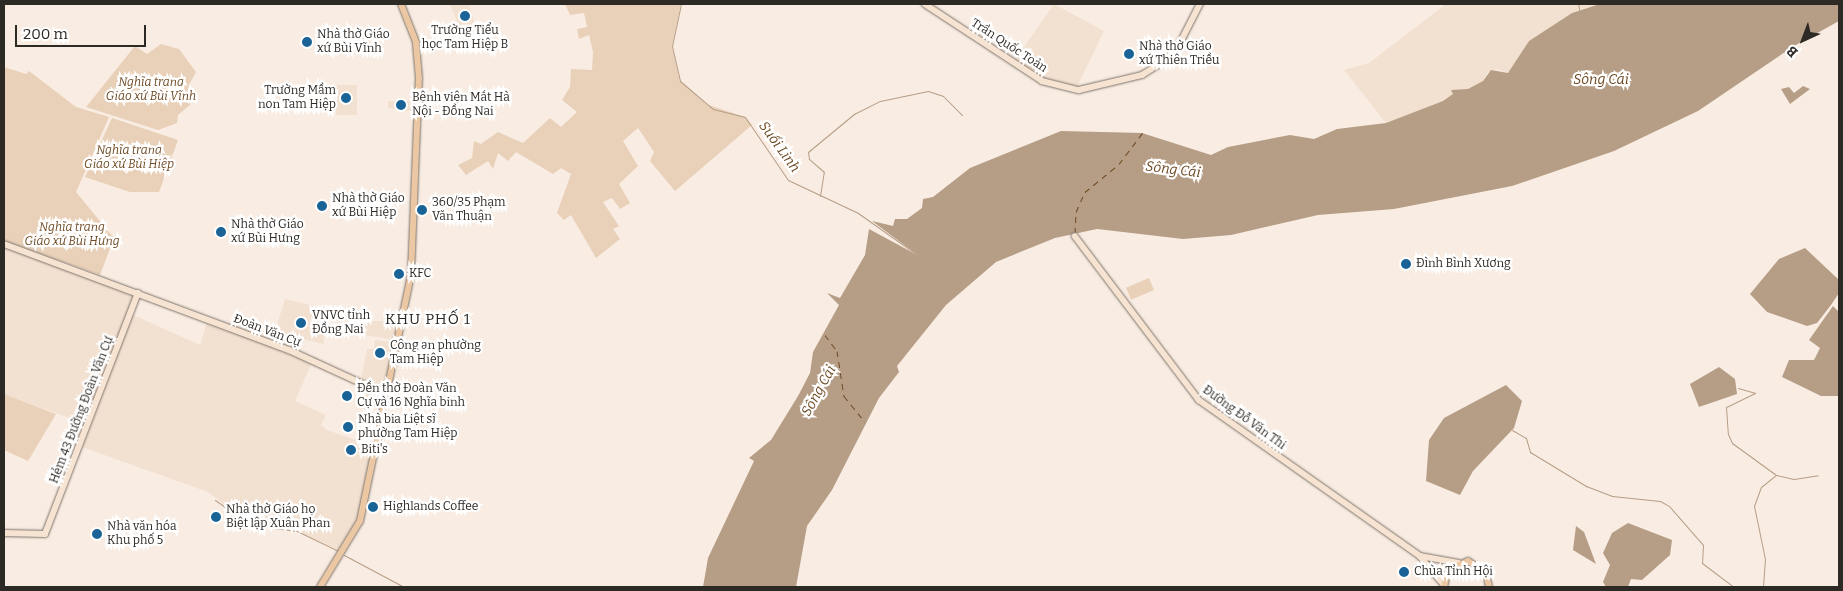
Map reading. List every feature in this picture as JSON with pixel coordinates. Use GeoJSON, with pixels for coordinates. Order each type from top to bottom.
{"type":"FeatureCollection","features":[{"type":"Feature","properties":{"kind":"main road"},"geometry":{"type":"LineString","coordinates":[[320,587],[342,554],[360,521],[411,275],[417,211],[418,60],[401,4]]}},
{"type":"Feature","properties":{"kind":"main road"},"geometry":{"type":"LineString","coordinates":[[1444,586],[1448,570],[1458,563],[1481,567],[1489,587]]}},
{"type":"Feature","properties":{"kind":"street","name":"Trần Quốc Toản"},"geometry":{"type":"LineString","coordinates":[[925,4],[1042,81],[1079,90],[1142,74],[1164,61],[1180,43],[1200,4]]}},
{"type":"Feature","properties":{"kind":"street","name":"Đường Đỗ Văn Thi"},"geometry":{"type":"LineString","coordinates":[[1075,236],[1199,400],[1420,556],[1444,586]]}},
{"type":"Feature","properties":{"kind":"street","name":"Đoàn Văn Cự"},"geometry":{"type":"LineString","coordinates":[[4,244],[138,293],[327,366],[385,394]]}},
{"type":"Feature","properties":{"kind":"street","name":"Hẻm 43 Đường Đoàn Văn Cự"},"geometry":{"type":"LineString","coordinates":[[4,532],[45,534],[138,293]]}},
{"type":"Feature","properties":{"kind":"street","name":"Đường Đỗ Văn Thi"},"geometry":{"type":"LineString","coordinates":[[1420,556],[1458,563]]}},
{"type":"Feature","properties":{"kind":"shaded area","name":"Trường Tiểu học Tam Hiệp B"},"geometry":{"type":"Polygon","coordinates":[[[450,4],[469,4],[476,29],[462,33],[450,4]]]}},
{"type":"Feature","properties":{"kind":"shaded area"},"geometry":{"type":"Polygon","coordinates":[[[1054,4],[1104,31],[1077,87],[1043,79],[1015,60],[1054,4]]]}},
{"type":"Feature","properties":{"kind":"shaded area"},"geometry":{"type":"Polygon","coordinates":[[[1446,4],[1600,4],[1572,13],[1529,41],[1508,73],[1497,69],[1487,73],[1483,81],[1468,89],[1452,91],[1454,94],[1443,101],[1386,123],[1344,70],[1369,63],[1446,4]]]}},
{"type":"Feature","properties":{"kind":"shaded area","name":"Trường Mầm non Tam Hiệp"},"geometry":{"type":"Polygon","coordinates":[[[336,85],[357,85],[357,115],[336,115],[336,85]]]}},
{"type":"Feature","properties":{"kind":"shaded area","name":"Bệnh viện Mắt Hà Nội - Đồng Nai"},"geometry":{"type":"Polygon","coordinates":[[[388,101],[414,101],[414,112],[388,108],[388,101]]]}},
{"type":"Feature","properties":{"kind":"shaded area"},"geometry":{"type":"Polygon","coordinates":[[[4,247],[135,294],[86,424],[4,394],[4,247]]]}},
{"type":"Feature","properties":{"kind":"shaded area","name":"VNVC tỉnh Đồng Nai"},"geometry":{"type":"Polygon","coordinates":[[[285,299],[323,308],[324,344],[299,338],[294,349],[272,341],[285,299]]]}},
{"type":"Feature","properties":{"kind":"shaded area"},"geometry":{"type":"Polygon","coordinates":[[[386,311],[401,313],[395,340],[365,335],[365,321],[383,321],[386,311]]]}},
{"type":"Feature","properties":{"kind":"shaded area"},"geometry":{"type":"Polygon","coordinates":[[[133,315],[200,345],[207,322],[312,362],[295,401],[326,415],[321,425],[327,430],[372,446],[358,520],[340,553],[297,531],[251,525],[208,492],[82,447],[133,315]]]}},
{"type":"Feature","properties":{"kind":"shaded area"},"geometry":{"type":"Polygon","coordinates":[[[375,340],[395,343],[383,391],[361,379],[367,349],[374,349],[375,340]]]}},
{"type":"Feature","properties":{"kind":"shaded area"},"geometry":{"type":"Polygon","coordinates":[[[368,389],[382,396],[379,409],[362,402],[368,389]]]}},
{"type":"Feature","properties":{"kind":"green space"},"geometry":{"type":"Polygon","coordinates":[[[565,4],[681,4],[672,46],[680,81],[706,104],[745,117],[752,125],[675,191],[650,161],[654,152],[638,128],[623,141],[638,166],[619,184],[630,203],[620,209],[612,198],[603,202],[619,226],[613,229],[620,239],[596,258],[571,215],[564,220],[557,213],[571,174],[561,168],[553,174],[516,152],[508,161],[498,153],[493,169],[488,161],[466,175],[458,165],[472,158],[474,141],[481,144],[498,132],[523,143],[550,118],[561,127],[577,112],[562,100],[570,87],[571,69],[592,70],[593,52],[589,35],[579,39],[577,29],[587,27],[584,13],[570,15],[565,4]]]}},
{"type":"Feature","properties":{"kind":"green space","name":"Nghĩa trang Giáo xứ Bùi Vĩnh"},"geometry":{"type":"Polygon","coordinates":[[[161,44],[179,49],[196,72],[189,85],[190,105],[178,115],[177,123],[158,130],[86,107],[135,46],[147,54],[161,44]]]}},
{"type":"Feature","properties":{"kind":"green space","name":"Nghĩa trang Giáo xứ Bùi Hưng"},"geometry":{"type":"Polygon","coordinates":[[[4,67],[26,74],[29,71],[76,107],[109,117],[76,192],[114,238],[100,275],[4,241],[4,67]]]}},
{"type":"Feature","properties":{"kind":"green space","name":"Nghĩa trang Giáo xứ Bùi Hiệp"},"geometry":{"type":"Polygon","coordinates":[[[112,118],[178,140],[159,192],[130,192],[85,177],[112,118]]]}},
{"type":"Feature","properties":{"kind":"green space"},"geometry":{"type":"Polygon","coordinates":[[[1149,278],[1154,290],[1131,300],[1126,288],[1149,278]]]}},
{"type":"Feature","properties":{"kind":"green space"},"geometry":{"type":"Polygon","coordinates":[[[4,394],[56,414],[28,461],[4,450],[4,394]]]}},
{"type":"Feature","properties":{"kind":"water","name":"Sông Cái"},"geometry":{"type":"Polygon","coordinates":[[[1600,4],[1839,4],[1839,21],[1794,46],[1698,111],[1614,151],[1512,186],[1394,209],[1318,215],[1231,235],[1183,239],[1097,229],[1055,238],[996,262],[946,305],[897,366],[899,372],[879,398],[832,490],[807,526],[796,587],[703,587],[708,558],[754,461],[749,458],[771,440],[798,396],[810,373],[813,352],[839,305],[827,293],[840,298],[865,255],[869,229],[919,256],[872,221],[893,226],[895,219],[907,219],[922,208],[923,199],[933,197],[970,168],[1061,131],[1142,133],[1211,155],[1228,147],[1290,135],[1314,139],[1337,129],[1386,123],[1443,101],[1453,94],[1451,90],[1468,89],[1483,81],[1491,70],[1508,73],[1529,41],[1572,13],[1600,4]]]}},
{"type":"Feature","properties":{"kind":"water"},"geometry":{"type":"Polygon","coordinates":[[[1803,86],[1810,89],[1790,104],[1781,89],[1789,87],[1794,93],[1803,86]]]}},
{"type":"Feature","properties":{"kind":"water"},"geometry":{"type":"Polygon","coordinates":[[[1805,248],[1839,280],[1839,293],[1831,305],[1817,323],[1807,326],[1767,312],[1750,294],[1779,259],[1805,248]]]}},
{"type":"Feature","properties":{"kind":"water"},"geometry":{"type":"Polygon","coordinates":[[[1833,306],[1839,312],[1839,396],[1821,396],[1782,377],[1789,360],[1814,360],[1820,348],[1809,340],[1833,306]]]}},
{"type":"Feature","properties":{"kind":"water"},"geometry":{"type":"Polygon","coordinates":[[[1719,367],[1735,379],[1737,394],[1699,407],[1690,384],[1719,367]]]}},
{"type":"Feature","properties":{"kind":"water"},"geometry":{"type":"Polygon","coordinates":[[[1506,385],[1522,401],[1514,428],[1473,471],[1460,495],[1426,481],[1429,440],[1444,418],[1506,385]]]}},
{"type":"Feature","properties":{"kind":"water"},"geometry":{"type":"Polygon","coordinates":[[[1628,523],[1672,540],[1670,555],[1642,580],[1631,579],[1628,587],[1606,587],[1603,582],[1610,565],[1603,553],[1612,533],[1628,523]]]}},
{"type":"Feature","properties":{"kind":"water"},"geometry":{"type":"Polygon","coordinates":[[[1576,526],[1584,532],[1596,564],[1573,550],[1576,526]]]}},
{"type":"Feature","properties":{"kind":"waterway","name":"Suối Linh"},"geometry":{"type":"LineString","coordinates":[[681,4],[672,46],[680,81],[713,109],[745,117],[788,180],[858,213],[923,259]]}},
{"type":"Feature","properties":{"kind":"waterway"},"geometry":{"type":"LineString","coordinates":[[1578,4],[1580,12]]}},
{"type":"Feature","properties":{"kind":"waterway"},"geometry":{"type":"LineString","coordinates":[[820,196],[824,172],[809,159],[808,152],[854,114],[880,101],[928,91],[943,96],[962,115]]}},
{"type":"Feature","properties":{"kind":"waterway"},"geometry":{"type":"LineString","coordinates":[[1738,388],[1755,393],[1726,407],[1728,434],[1732,443],[1776,475]]}},
{"type":"Feature","properties":{"kind":"waterway"},"geometry":{"type":"LineString","coordinates":[[1512,430],[1526,438],[1530,452],[1586,486],[1612,496],[1660,501],[1669,506],[1703,545],[1702,563],[1734,587]]}},
{"type":"Feature","properties":{"kind":"waterway"},"geometry":{"type":"LineString","coordinates":[[1763,587],[1765,559],[1754,506],[1761,487],[1776,475],[1794,479],[1818,475]]}},
{"type":"Feature","properties":{"kind":"waterway"},"geometry":{"type":"LineString","coordinates":[[215,500],[251,525],[297,531],[338,551]]}},
{"type":"Feature","properties":{"kind":"waterway"},"geometry":{"type":"LineString","coordinates":[[344,555],[404,587]]}},
{"type":"Feature","properties":{"kind":"ferry route"},"geometry":{"type":"LineString","coordinates":[[1075,233],[1076,212],[1085,192],[1119,164],[1142,133]]}},
{"type":"Feature","properties":{"kind":"ferry route"},"geometry":{"type":"LineString","coordinates":[[825,335],[837,351],[844,396],[865,422]]}},
{"type":"Feature","properties":{"kind":"place","name":"Trường Tiểu học Tam Hiệp B"},"geometry":{"type":"Point","coordinates":[465,16]}},
{"type":"Feature","properties":{"kind":"place","name":"Nhà thờ Giáo xứ Bùi Vĩnh"},"geometry":{"type":"Point","coordinates":[307,42]}},
{"type":"Feature","properties":{"kind":"place","name":"Nhà thờ Giáo xứ Thiên Triều"},"geometry":{"type":"Point","coordinates":[1129,54]}},
{"type":"Feature","properties":{"kind":"place","name":"Trường Mầm non Tam Hiệp"},"geometry":{"type":"Point","coordinates":[346,98]}},
{"type":"Feature","properties":{"kind":"place","name":"Bệnh viện Mắt Hà Nội - Đồng Nai"},"geometry":{"type":"Point","coordinates":[401,105]}},
{"type":"Feature","properties":{"kind":"place","name":"Nhà thờ Giáo xứ Bùi Hiệp"},"geometry":{"type":"Point","coordinates":[322,206]}},
{"type":"Feature","properties":{"kind":"place","name":"360/35 Phạm Văn Thuận"},"geometry":{"type":"Point","coordinates":[422,210]}},
{"type":"Feature","properties":{"kind":"place","name":"Nhà thờ Giáo xứ Bùi Hưng"},"geometry":{"type":"Point","coordinates":[221,232]}},
{"type":"Feature","properties":{"kind":"place","name":"Đình Bình Xương"},"geometry":{"type":"Point","coordinates":[1406,264]}},
{"type":"Feature","properties":{"kind":"place","name":"KFC"},"geometry":{"type":"Point","coordinates":[399,274]}},
{"type":"Feature","properties":{"kind":"place","name":"VNVC tỉnh Đồng Nai"},"geometry":{"type":"Point","coordinates":[301,323]}},
{"type":"Feature","properties":{"kind":"place","name":"Công an phường Tam Hiệp"},"geometry":{"type":"Point","coordinates":[380,353]}},
{"type":"Feature","properties":{"kind":"place","name":"Đền thờ Đoàn Văn Cự và 16 Nghĩa binh"},"geometry":{"type":"Point","coordinates":[347,396]}},
{"type":"Feature","properties":{"kind":"place","name":"Nhà bia Liệt sĩ phường Tam Hiệp"},"geometry":{"type":"Point","coordinates":[348,427]}},
{"type":"Feature","properties":{"kind":"place","name":"Biti's"},"geometry":{"type":"Point","coordinates":[351,450]}},
{"type":"Feature","properties":{"kind":"place","name":"Highlands Coffee"},"geometry":{"type":"Point","coordinates":[373,507]}},
{"type":"Feature","properties":{"kind":"place","name":"Nhà thờ Giáo họ Biệt lập Xuân Phan"},"geometry":{"type":"Point","coordinates":[216,517]}},
{"type":"Feature","properties":{"kind":"place","name":"Nhà văn hóa Khu phố 5"},"geometry":{"type":"Point","coordinates":[97,534]}},
{"type":"Feature","properties":{"kind":"place","name":"Chùa Tỉnh Hội"},"geometry":{"type":"Point","coordinates":[1404,572]}},
{"type":"Feature","properties":{"kind":"district","name":"KHU PHỐ 1"},"geometry":{"type":"Point","coordinates":[428,320]}}]}
